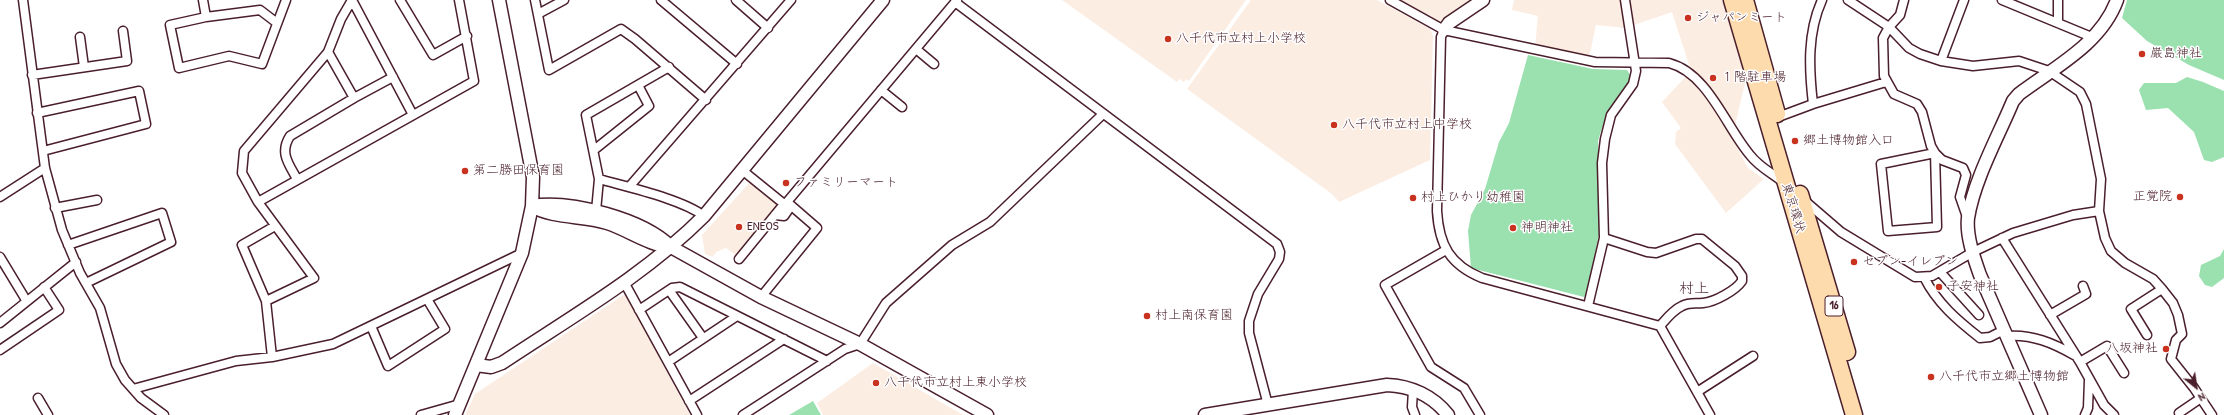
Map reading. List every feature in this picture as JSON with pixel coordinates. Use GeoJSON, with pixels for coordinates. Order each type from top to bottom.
{"type":"FeatureCollection","features":[{"type":"Feature","properties":{"kind":"highway","name":"東京環状"},"geometry":{"type":"LineString","coordinates":[[1732,0],[1854,415]]}},
{"type":"Feature","properties":{"kind":"highway","name":"東京環状"},"geometry":{"type":"LineString","coordinates":[[1746,0],[1801,198],[1865,415]]}},
{"type":"Feature","properties":{"kind":"street"},"geometry":{"type":"LineString","coordinates":[[23,0],[42,151],[55,208],[68,245],[100,308],[116,364],[133,390],[164,415]]}},
{"type":"Feature","properties":{"kind":"street"},"geometry":{"type":"LineString","coordinates":[[203,0],[206,17]]}},
{"type":"Feature","properties":{"kind":"street"},"geometry":{"type":"LineString","coordinates":[[277,23],[260,10],[206,17],[170,25],[179,68],[229,56],[262,64],[286,0]]}},
{"type":"Feature","properties":{"kind":"street"},"geometry":{"type":"LineString","coordinates":[[266,301],[314,278],[258,202],[242,173],[244,151],[328,52],[341,19],[352,0]]}},
{"type":"Feature","properties":{"kind":"street"},"geometry":{"type":"LineString","coordinates":[[352,0],[413,115]]}},
{"type":"Feature","properties":{"kind":"street"},"geometry":{"type":"LineString","coordinates":[[400,0],[432,55],[467,36]]}},
{"type":"Feature","properties":{"kind":"street"},"geometry":{"type":"LineString","coordinates":[[258,202],[474,81],[460,0]]}},
{"type":"Feature","properties":{"kind":"street"},"geometry":{"type":"LineString","coordinates":[[421,415],[457,410],[522,253],[532,206],[533,177],[499,0]]}},
{"type":"Feature","properties":{"kind":"street"},"geometry":{"type":"LineString","coordinates":[[535,0],[549,70],[621,29],[669,67],[706,100]]}},
{"type":"Feature","properties":{"kind":"street"},"geometry":{"type":"LineString","coordinates":[[538,14],[564,0]]}},
{"type":"Feature","properties":{"kind":"street"},"geometry":{"type":"LineString","coordinates":[[661,0],[738,64]]}},
{"type":"Feature","properties":{"kind":"street"},"geometry":{"type":"LineString","coordinates":[[736,0],[768,28]]}},
{"type":"Feature","properties":{"kind":"street"},"geometry":{"type":"LineString","coordinates":[[629,187],[738,64],[791,0]]}},
{"type":"Feature","properties":{"kind":"street"},"geometry":{"type":"LineString","coordinates":[[476,365],[491,367],[502,363],[624,282],[670,247],[704,216],[883,0]]}},
{"type":"Feature","properties":{"kind":"street"},"geometry":{"type":"LineString","coordinates":[[1390,0],[1444,30],[1595,62],[1636,64],[1669,63],[1686,69],[1721,112],[1749,155],[1841,232],[1905,272],[1916,277],[1924,277],[1940,272],[1973,252],[2013,233],[2073,215],[2098,211]]}},
{"type":"Feature","properties":{"kind":"street"},"geometry":{"type":"LineString","coordinates":[[1483,0],[1449,23],[1441,37],[1436,211],[1440,235],[1446,250],[1461,267],[1482,278],[1660,326],[1710,415]]}},
{"type":"Feature","properties":{"kind":"street"},"geometry":{"type":"LineString","coordinates":[[1588,306],[1604,238],[1602,163],[1605,139],[1611,115],[1633,84],[1636,77],[1636,64],[1625,0]]}},
{"type":"Feature","properties":{"kind":"street"},"geometry":{"type":"LineString","coordinates":[[1813,104],[1810,78],[1811,38],[1814,17],[1822,0]]}},
{"type":"Feature","properties":{"kind":"street"},"geometry":{"type":"LineString","coordinates":[[1848,0],[1889,27],[1909,48],[1941,61],[1973,66],[2020,61],[2049,71],[2080,92],[2086,104],[2101,179],[2098,211],[2111,251],[2125,263],[2153,279],[2173,303],[2181,325],[2182,334],[2176,340],[2171,359],[2212,415]]}},
{"type":"Feature","properties":{"kind":"street"},"geometry":{"type":"LineString","coordinates":[[1904,0],[1900,15],[1889,27],[1883,38],[1884,76],[1894,94],[1917,104],[1922,112],[1931,146],[1935,154],[1942,160],[1963,168],[1966,175],[1960,197],[1968,219],[1973,252],[1980,275],[2041,415]]}},
{"type":"Feature","properties":{"kind":"street"},"geometry":{"type":"LineString","coordinates":[[1941,61],[1964,0]]}},
{"type":"Feature","properties":{"kind":"street"},"geometry":{"type":"LineString","coordinates":[[2002,0],[2019,3],[2058,23],[2094,38]]}},
{"type":"Feature","properties":{"kind":"street"},"geometry":{"type":"LineString","coordinates":[[2058,0],[2058,23]]}},
{"type":"Feature","properties":{"kind":"street"},"geometry":{"type":"LineString","coordinates":[[1968,219],[1977,186],[2013,102],[2019,94],[2094,38],[2112,15],[2117,0]]}},
{"type":"Feature","properties":{"kind":"street"},"geometry":{"type":"LineString","coordinates":[[761,297],[817,228],[787,202],[956,1],[1103,114],[1277,244],[1280,252],[1279,259],[1258,294],[1249,321],[1249,333],[1268,405]]}},
{"type":"Feature","properties":{"kind":"street"},"geometry":{"type":"LineString","coordinates":[[32,75],[127,61],[124,31]]}},
{"type":"Feature","properties":{"kind":"street"},"geometry":{"type":"LineString","coordinates":[[80,37],[84,67]]}},
{"type":"Feature","properties":{"kind":"street"},"geometry":{"type":"LineString","coordinates":[[916,49],[934,64]]}},
{"type":"Feature","properties":{"kind":"street"},"geometry":{"type":"LineString","coordinates":[[328,52],[354,98]]}},
{"type":"Feature","properties":{"kind":"street"},"geometry":{"type":"LineString","coordinates":[[596,211],[600,179],[586,115],[669,67]]}},
{"type":"Feature","properties":{"kind":"street"},"geometry":{"type":"LineString","coordinates":[[297,179],[285,158],[285,147],[287,141],[298,131],[393,77]]}},
{"type":"Feature","properties":{"kind":"street"},"geometry":{"type":"LineString","coordinates":[[1778,117],[1813,104],[1886,82]]}},
{"type":"Feature","properties":{"kind":"street"},"geometry":{"type":"LineString","coordinates":[[594,150],[649,106],[638,85]]}},
{"type":"Feature","properties":{"kind":"street"},"geometry":{"type":"LineString","coordinates":[[881,90],[902,106]]}},
{"type":"Feature","properties":{"kind":"street"},"geometry":{"type":"LineString","coordinates":[[37,113],[139,91],[146,124],[42,151]]}},
{"type":"Feature","properties":{"kind":"street"},"geometry":{"type":"LineString","coordinates":[[743,415],[827,360],[844,350],[860,344],[886,303],[952,245],[990,222],[1103,114]]}},
{"type":"Feature","properties":{"kind":"street"},"geometry":{"type":"LineString","coordinates":[[1935,154],[1937,227],[1888,231],[1881,164],[1935,154]]}},
{"type":"Feature","properties":{"kind":"street"},"geometry":{"type":"LineString","coordinates":[[0,197],[45,168]]}},
{"type":"Feature","properties":{"kind":"street"},"geometry":{"type":"LineString","coordinates":[[739,259],[784,204],[742,170]]}},
{"type":"Feature","properties":{"kind":"street"},"geometry":{"type":"LineString","coordinates":[[600,179],[629,187],[697,210],[704,216]]}},
{"type":"Feature","properties":{"kind":"street"},"geometry":{"type":"LineString","coordinates":[[55,208],[97,200]]}},
{"type":"Feature","properties":{"kind":"street"},"geometry":{"type":"LineString","coordinates":[[532,206],[545,204],[596,211],[656,235],[670,247],[761,297],[860,344],[987,415]]}},
{"type":"Feature","properties":{"kind":"street"},"geometry":{"type":"LineString","coordinates":[[532,206],[544,213],[588,218],[607,223],[657,246],[670,247]]}},
{"type":"Feature","properties":{"kind":"street"},"geometry":{"type":"LineString","coordinates":[[775,215],[784,216],[791,206]]}},
{"type":"Feature","properties":{"kind":"street"},"geometry":{"type":"LineString","coordinates":[[68,245],[162,213],[171,242],[86,283]]}},
{"type":"Feature","properties":{"kind":"street"},"geometry":{"type":"LineString","coordinates":[[272,357],[266,301],[242,245],[276,226]]}},
{"type":"Feature","properties":{"kind":"street"},"geometry":{"type":"LineString","coordinates":[[1604,238],[1648,252],[1656,253],[1696,239],[1702,239],[1739,271],[1742,281],[1735,290],[1703,303],[1693,302],[1681,306],[1672,312],[1660,326]]}},
{"type":"Feature","properties":{"kind":"street"},"geometry":{"type":"LineString","coordinates":[[2002,238],[2078,359],[2104,405],[2114,415]]}},
{"type":"Feature","properties":{"kind":"street"},"geometry":{"type":"LineString","coordinates":[[1446,250],[1385,285],[1431,367],[1464,388],[1480,415]]}},
{"type":"Feature","properties":{"kind":"street"},"geometry":{"type":"LineString","coordinates":[[133,390],[236,361],[272,357],[333,344],[522,253]]}},
{"type":"Feature","properties":{"kind":"street"},"geometry":{"type":"LineString","coordinates":[[0,258],[26,300]]}},
{"type":"Feature","properties":{"kind":"street"},"geometry":{"type":"LineString","coordinates":[[0,323],[26,300],[76,262]]}},
{"type":"Feature","properties":{"kind":"street"},"geometry":{"type":"LineString","coordinates":[[1940,272],[1979,315]]}},
{"type":"Feature","properties":{"kind":"street"},"geometry":{"type":"LineString","coordinates":[[1924,277],[1931,292],[1942,306],[1980,338],[2006,333],[2028,336],[2046,341],[2078,359]]}},
{"type":"Feature","properties":{"kind":"street"},"geometry":{"type":"LineString","coordinates":[[624,282],[697,415]]}},
{"type":"Feature","properties":{"kind":"street"},"geometry":{"type":"LineString","coordinates":[[2050,315],[2086,294],[2083,286]]}},
{"type":"Feature","properties":{"kind":"street"},"geometry":{"type":"LineString","coordinates":[[0,350],[59,310],[44,287]]}},
{"type":"Feature","properties":{"kind":"street"},"geometry":{"type":"LineString","coordinates":[[639,310],[669,290],[680,287],[827,360]]}},
{"type":"Feature","properties":{"kind":"street"},"geometry":{"type":"LineString","coordinates":[[2147,335],[2131,309],[2162,289]]}},
{"type":"Feature","properties":{"kind":"street"},"geometry":{"type":"LineString","coordinates":[[669,290],[703,338]]}},
{"type":"Feature","properties":{"kind":"street"},"geometry":{"type":"LineString","coordinates":[[371,326],[388,366],[444,329],[427,299]]}},
{"type":"Feature","properties":{"kind":"street"},"geometry":{"type":"LineString","coordinates":[[668,362],[737,316]]}},
{"type":"Feature","properties":{"kind":"street"},"geometry":{"type":"LineString","coordinates":[[689,401],[784,339]]}},
{"type":"Feature","properties":{"kind":"street"},"geometry":{"type":"LineString","coordinates":[[2078,359],[2107,346],[2124,373]]}},
{"type":"Feature","properties":{"kind":"street"},"geometry":{"type":"LineString","coordinates":[[1697,392],[1753,356]]}},
{"type":"Feature","properties":{"kind":"street"},"geometry":{"type":"LineString","coordinates":[[2086,415],[2089,379]]}},
{"type":"Feature","properties":{"kind":"street"},"geometry":{"type":"LineString","coordinates":[[1205,415],[1375,386],[1396,385],[1413,390],[1434,400],[1448,415]]}},
{"type":"Feature","properties":{"kind":"street"},"geometry":{"type":"LineString","coordinates":[[1413,390],[1412,407],[1415,415]]}},
{"type":"Feature","properties":{"kind":"street"},"geometry":{"type":"LineString","coordinates":[[38,398],[48,415]]}},
{"type":"Feature","properties":{"kind":"street"},"geometry":{"type":"LineString","coordinates":[[2179,413],[2201,398]]}},
{"type":"Feature","properties":{"kind":"shaded area","name":"八千代市立村上小学校"},"geometry":{"type":"Polygon","coordinates":[[[1062,0],[1246,0],[1189,81],[1186,79],[1184,82],[1179,79],[1177,82],[1062,0]]]}},
{"type":"Feature","properties":{"kind":"shaded area","name":"八千代市立村上中学校"},"geometry":{"type":"Polygon","coordinates":[[[1251,0],[1377,0],[1430,29],[1433,36],[1430,160],[1339,202],[1332,194],[1187,89],[1251,0]]]}},
{"type":"Feature","properties":{"kind":"shaded area"},"geometry":{"type":"Polygon","coordinates":[[[1396,0],[1475,0],[1440,23],[1396,0]]]}},
{"type":"Feature","properties":{"kind":"shaded area"},"geometry":{"type":"Polygon","coordinates":[[[1514,0],[1722,0],[1746,79],[1732,138],[1748,168],[1764,179],[1726,213],[1675,144],[1676,132],[1681,128],[1662,102],[1691,71],[1672,12],[1625,28],[1596,25],[1589,58],[1535,47],[1538,16],[1512,10],[1514,0]]]}},
{"type":"Feature","properties":{"kind":"shaded area"},"geometry":{"type":"Polygon","coordinates":[[[751,181],[779,205],[737,256],[726,248],[716,252],[713,257],[705,254],[702,235],[751,181]]]}},
{"type":"Feature","properties":{"kind":"shaded area"},"geometry":{"type":"Polygon","coordinates":[[[625,294],[690,415],[465,415],[475,394],[625,294]]]}},
{"type":"Feature","properties":{"kind":"shaded area","name":"八千代市立村上東小学校"},"geometry":{"type":"Polygon","coordinates":[[[873,363],[963,415],[823,415],[817,403],[873,363]]]}},
{"type":"Feature","properties":{"kind":"green space"},"geometry":{"type":"Polygon","coordinates":[[[2127,0],[2224,0],[2224,80],[2189,65],[2147,41],[2122,18],[2127,0]]]}},
{"type":"Feature","properties":{"kind":"green space"},"geometry":{"type":"Polygon","coordinates":[[[1528,55],[1593,69],[1627,70],[1632,78],[1621,92],[1612,108],[1598,141],[1600,229],[1586,296],[1584,297],[1471,268],[1468,231],[1471,215],[1485,189],[1499,142],[1509,123],[1528,55]]]}},
{"type":"Feature","properties":{"kind":"green space"},"geometry":{"type":"Polygon","coordinates":[[[2187,77],[2224,91],[2224,157],[2212,162],[2204,160],[2194,132],[2168,108],[2146,110],[2139,90],[2144,83],[2176,83],[2187,77]]]}},
{"type":"Feature","properties":{"kind":"green space"},"geometry":{"type":"Polygon","coordinates":[[[2224,249],[2224,278],[2212,287],[2205,285],[2199,276],[2201,265],[2220,256],[2224,249]]]}},
{"type":"Feature","properties":{"kind":"green space"},"geometry":{"type":"Polygon","coordinates":[[[813,401],[821,415],[789,415],[813,401]]]}},
{"type":"Feature","properties":{"kind":"place","name":"ジャパンミート"},"geometry":{"type":"Point","coordinates":[1688,18]}},
{"type":"Feature","properties":{"kind":"place","name":"八千代市立村上小学校"},"geometry":{"type":"Point","coordinates":[1168,39]}},
{"type":"Feature","properties":{"kind":"place","name":"巌島神社"},"geometry":{"type":"Point","coordinates":[2142,54]}},
{"type":"Feature","properties":{"kind":"place","name":"１階駐車場"},"geometry":{"type":"Point","coordinates":[1713,78]}},
{"type":"Feature","properties":{"kind":"place","name":"八千代市立村上中学校"},"geometry":{"type":"Point","coordinates":[1334,125]}},
{"type":"Feature","properties":{"kind":"place","name":"郷土博物館入口"},"geometry":{"type":"Point","coordinates":[1795,141]}},
{"type":"Feature","properties":{"kind":"place","name":"第二勝田保育園"},"geometry":{"type":"Point","coordinates":[465,171]}},
{"type":"Feature","properties":{"kind":"place","name":"ファミリーマート"},"geometry":{"type":"Point","coordinates":[786,183]}},
{"type":"Feature","properties":{"kind":"place","name":"正覚院"},"geometry":{"type":"Point","coordinates":[2180,197]}},
{"type":"Feature","properties":{"kind":"place","name":"村上ひかり幼稚園"},"geometry":{"type":"Point","coordinates":[1413,198]}},
{"type":"Feature","properties":{"kind":"place","name":"ENEOS"},"geometry":{"type":"Point","coordinates":[739,227]}},
{"type":"Feature","properties":{"kind":"place","name":"神明神社"},"geometry":{"type":"Point","coordinates":[1513,228]}},
{"type":"Feature","properties":{"kind":"place","name":"セブン-イレブン"},"geometry":{"type":"Point","coordinates":[1854,262]}},
{"type":"Feature","properties":{"kind":"place","name":"子安神社"},"geometry":{"type":"Point","coordinates":[1939,287]}},
{"type":"Feature","properties":{"kind":"place","name":"村上南保育園"},"geometry":{"type":"Point","coordinates":[1147,316]}},
{"type":"Feature","properties":{"kind":"place","name":"八坂神社"},"geometry":{"type":"Point","coordinates":[2166,349]}},
{"type":"Feature","properties":{"kind":"place","name":"八千代市立郷土博物館"},"geometry":{"type":"Point","coordinates":[1931,377]}},
{"type":"Feature","properties":{"kind":"place","name":"八千代市立村上東小学校"},"geometry":{"type":"Point","coordinates":[876,383]}},
{"type":"Feature","properties":{"kind":"district","name":"村上"},"geometry":{"type":"Point","coordinates":[1694,289]}}]}
